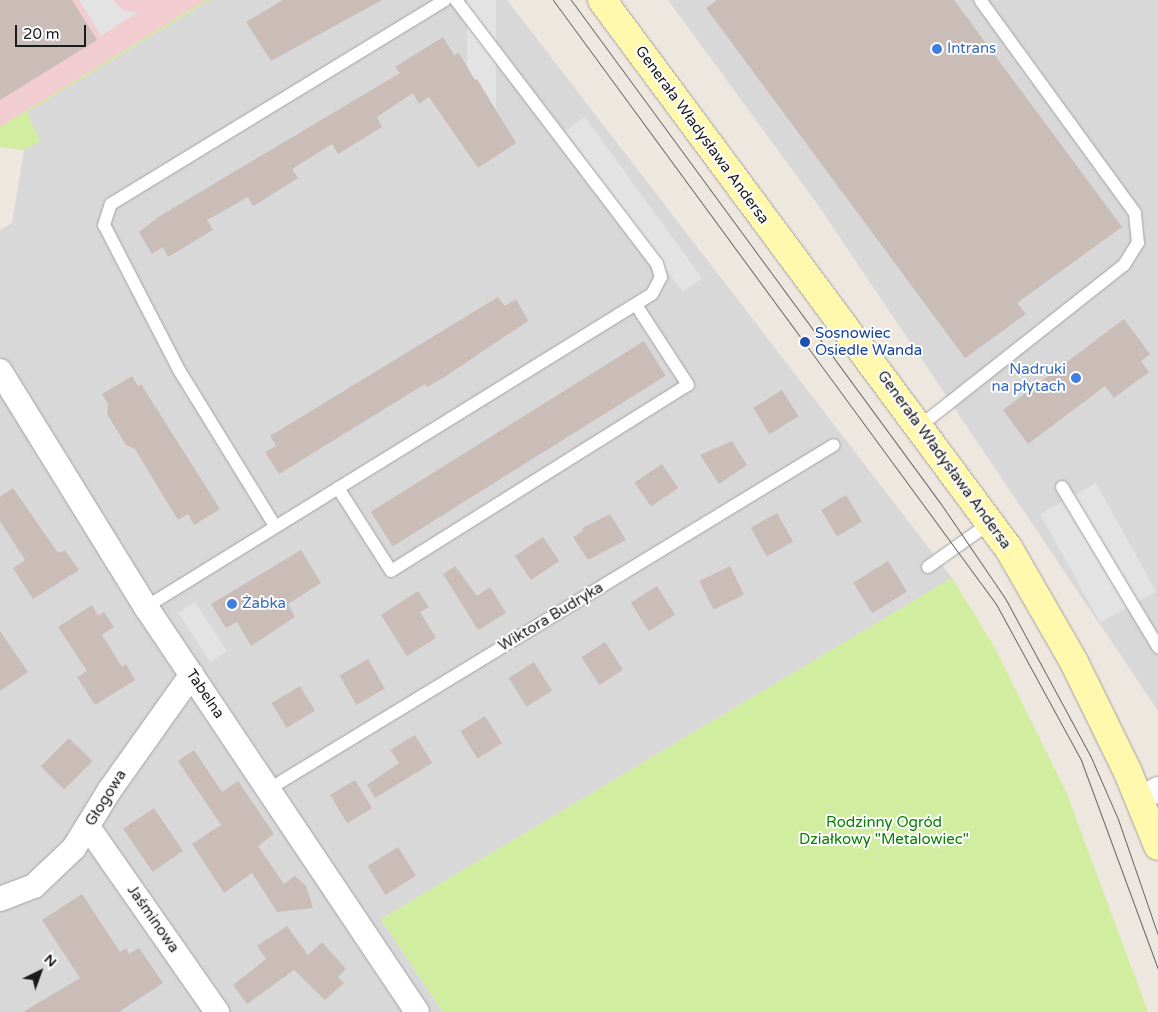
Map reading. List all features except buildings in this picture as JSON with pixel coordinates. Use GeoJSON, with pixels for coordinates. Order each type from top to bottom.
{"type":"FeatureCollection","features":[{"type":"Feature","properties":{"kind":"main road","name":"Generała Władysława Andersa"},"geometry":{"type":"LineString","coordinates":[[602,0],[920,426],[990,523],[1074,662],[1149,794],[1158,846]]}},
{"type":"Feature","properties":{"kind":"street","name":"Tabelna"},"geometry":{"type":"LineString","coordinates":[[0,371],[146,607],[417,1012]]}},
{"type":"Feature","properties":{"kind":"street","name":"Głogowa"},"geometry":{"type":"LineString","coordinates":[[0,899],[34,886],[52,873],[88,827],[109,791],[192,674]]}},
{"type":"Feature","properties":{"kind":"street","name":"Jaśminowa"},"geometry":{"type":"LineString","coordinates":[[88,827],[217,1012]]}},
{"type":"Feature","properties":{"kind":"lane"},"geometry":{"type":"LineString","coordinates":[[275,526],[179,370],[104,225],[110,204],[445,0]]}},
{"type":"Feature","properties":{"kind":"lane"},"geometry":{"type":"LineString","coordinates":[[146,607],[636,305],[652,294],[661,277],[657,264],[456,0]]}},
{"type":"Feature","properties":{"kind":"lane"},"geometry":{"type":"LineString","coordinates":[[920,426],[1124,265],[1138,243],[1135,213],[980,0]]}},
{"type":"Feature","properties":{"kind":"lane"},"geometry":{"type":"LineString","coordinates":[[338,488],[391,571],[688,385],[636,305]]}},
{"type":"Feature","properties":{"kind":"lane","name":"Wiktora Budryka"},"geometry":{"type":"LineString","coordinates":[[269,789],[834,445]]}},
{"type":"Feature","properties":{"kind":"lane"},"geometry":{"type":"LineString","coordinates":[[1062,487],[1158,647]]}},
{"type":"Feature","properties":{"kind":"lane"},"geometry":{"type":"LineString","coordinates":[[928,567],[990,523]]}},
{"type":"Feature","properties":{"kind":"shaded area"},"geometry":{"type":"Polygon","coordinates":[[[0,0],[210,0],[27,112],[40,141],[24,150],[0,147],[0,0]]]}},
{"type":"Feature","properties":{"kind":"shaded area"},"geometry":{"type":"Polygon","coordinates":[[[79,0],[113,0],[124,11],[138,12],[101,36],[79,0]]]}},
{"type":"Feature","properties":{"kind":"shaded area"},"geometry":{"type":"Polygon","coordinates":[[[210,0],[507,0],[952,578],[381,919],[443,1012],[0,1012],[0,230],[12,223],[24,150],[40,141],[27,112],[210,0]]]}},
{"type":"Feature","properties":{"kind":"shaded area"},"geometry":{"type":"Polygon","coordinates":[[[467,0],[496,0],[496,150],[467,150],[467,0]]]}},
{"type":"Feature","properties":{"kind":"shaded area"},"geometry":{"type":"Polygon","coordinates":[[[668,0],[1158,0],[1158,711],[818,205],[668,0]]]}},
{"type":"Feature","properties":{"kind":"shaded area"},"geometry":{"type":"Polygon","coordinates":[[[585,117],[702,278],[683,292],[566,131],[585,117]]]}},
{"type":"Feature","properties":{"kind":"shaded area"},"geometry":{"type":"Polygon","coordinates":[[[1096,483],[1156,591],[1100,622],[1040,514],[1096,483]]]}},
{"type":"Feature","properties":{"kind":"shaded area"},"geometry":{"type":"Polygon","coordinates":[[[195,602],[227,651],[210,662],[178,613],[195,602]]]}},
{"type":"Feature","properties":{"kind":"green space"},"geometry":{"type":"Polygon","coordinates":[[[206,0],[210,0],[27,112],[40,141],[24,150],[0,147],[0,127],[206,0]]]}},
{"type":"Feature","properties":{"kind":"green space","name":"Rodzinny Ogród Działkowy \"Metalowiec\""},"geometry":{"type":"Polygon","coordinates":[[[952,578],[995,648],[1067,794],[1148,1012],[443,1012],[381,919],[952,578]]]}},
{"type":"Feature","properties":{"kind":"tram line"},"geometry":{"type":"LineString","coordinates":[[553,0],[996,604],[1081,760],[1158,969]]}},
{"type":"Feature","properties":{"kind":"tram line"},"geometry":{"type":"LineString","coordinates":[[571,0],[941,504],[1005,598],[1090,755],[1118,819],[1158,935]]}},
{"type":"Feature","properties":{"kind":"place","name":"Intrans"},"geometry":{"type":"Point","coordinates":[937,49]}},
{"type":"Feature","properties":{"kind":"place","name":"Sosnowiec Osiedle Wanda"},"geometry":{"type":"Point","coordinates":[805,342]}},
{"type":"Feature","properties":{"kind":"place","name":"Nadruki na płytach"},"geometry":{"type":"Point","coordinates":[1076,378]}},
{"type":"Feature","properties":{"kind":"place","name":"Żabka"},"geometry":{"type":"Point","coordinates":[232,604]}}]}
